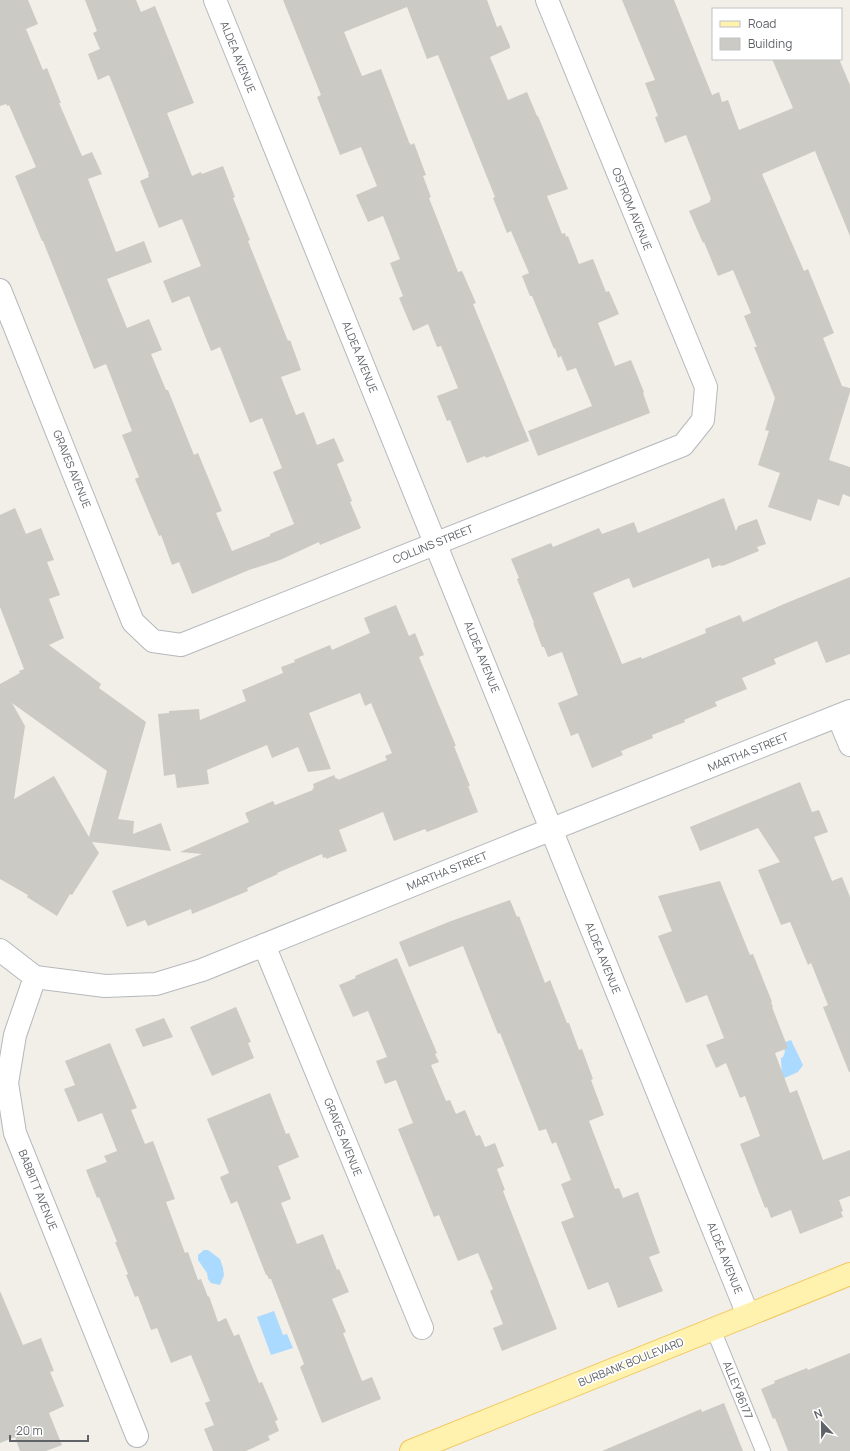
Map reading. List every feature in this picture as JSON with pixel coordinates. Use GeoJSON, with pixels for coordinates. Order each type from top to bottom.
{"type":"FeatureCollection","features":[{"type":"Feature","properties":{"kind":"main road","name":"BURBANK BOULEVARD"},"geometry":{"type":"LineString","coordinates":[[411,1451],[850,1274]]}},
{"type":"Feature","properties":{"kind":"street","name":"ALDEA AVENUE"},"geometry":{"type":"LineString","coordinates":[[215,0],[436,542],[748,1315]]}},
{"type":"Feature","properties":{"kind":"street","name":"OSTROM AVENUE"},"geometry":{"type":"LineString","coordinates":[[547,0],[706,387],[703,420]]}},
{"type":"Feature","properties":{"kind":"street","name":"GRAVES AVENUE"},"geometry":{"type":"LineString","coordinates":[[0,290],[133,622],[153,641]]}},
{"type":"Feature","properties":{"kind":"street","name":"COLLINS STREET"},"geometry":{"type":"LineString","coordinates":[[153,641],[181,645],[436,542],[683,445],[703,420]]}},
{"type":"Feature","properties":{"kind":"street","name":"MARTHA STREET"},"geometry":{"type":"LineString","coordinates":[[35,977],[105,986],[156,984],[202,970],[551,829],[844,714]]}},
{"type":"Feature","properties":{"kind":"street"},"geometry":{"type":"LineString","coordinates":[[844,714],[850,745]]}},
{"type":"Feature","properties":{"kind":"street","name":"GRAVES AVENUE"},"geometry":{"type":"LineString","coordinates":[[264,945],[422,1328]]}},
{"type":"Feature","properties":{"kind":"street"},"geometry":{"type":"LineString","coordinates":[[0,950],[35,977]]}},
{"type":"Feature","properties":{"kind":"street","name":"BABBITT AVENUE"},"geometry":{"type":"LineString","coordinates":[[35,977],[15,1035],[8,1083],[15,1133],[137,1436]]}},
{"type":"Feature","properties":{"kind":"lane","name":"ALLEY 86177"},"geometry":{"type":"LineString","coordinates":[[713,1329],[763,1451]]}},
{"type":"Feature","properties":{"kind":"water"},"geometry":{"type":"Polygon","coordinates":[[[791,1040],[803,1065],[798,1072],[782,1079],[781,1058],[785,1052],[783,1043],[791,1040]]]}},
{"type":"Feature","properties":{"kind":"water"},"geometry":{"type":"Polygon","coordinates":[[[204,1250],[208,1250],[220,1259],[224,1275],[220,1285],[211,1283],[208,1279],[207,1273],[198,1260],[198,1255],[204,1250]]]}},
{"type":"Feature","properties":{"kind":"water"},"geometry":{"type":"Polygon","coordinates":[[[274,1311],[283,1335],[287,1334],[293,1348],[271,1355],[257,1317],[274,1311]]]}},
{"type":"Feature","properties":{"kind":"building"},"geometry":{"type":"Polygon","coordinates":[[[0,0],[28,0],[38,24],[26,29],[43,70],[47,68],[61,103],[59,103],[82,156],[92,152],[102,174],[88,179],[116,252],[144,241],[152,262],[107,279],[127,328],[149,319],[162,350],[151,354],[166,390],[168,390],[194,455],[198,453],[222,511],[216,513],[232,551],[270,536],[270,534],[294,524],[273,472],[282,468],[262,418],[250,423],[220,347],[211,351],[189,296],[172,303],[163,281],[201,266],[182,219],[159,228],[140,181],[149,177],[149,174],[109,75],[98,80],[88,54],[100,49],[93,33],[97,31],[85,0],[136,0],[141,12],[155,6],[194,103],[167,113],[192,176],[223,166],[235,197],[233,198],[250,240],[248,241],[288,341],[290,340],[301,370],[281,377],[296,415],[304,412],[317,445],[334,438],[344,461],[337,464],[361,528],[320,545],[319,542],[280,560],[249,570],[192,594],[179,562],[172,565],[161,535],[159,536],[135,479],[139,477],[122,435],[132,431],[106,364],[94,369],[43,241],[15,176],[36,167],[9,105],[7,106],[6,104],[0,106],[0,0]]]}},
{"type":"Feature","properties":{"kind":"building"},"geometry":{"type":"Polygon","coordinates":[[[283,0],[487,0],[497,27],[501,25],[510,46],[510,48],[490,57],[508,100],[527,92],[538,116],[568,189],[547,196],[562,234],[565,233],[566,237],[568,236],[579,264],[593,259],[606,292],[609,291],[619,314],[598,323],[615,366],[631,360],[644,392],[643,393],[650,413],[538,456],[528,431],[592,406],[576,368],[567,371],[561,356],[558,358],[555,348],[554,349],[522,276],[529,273],[511,231],[507,233],[493,198],[495,197],[438,55],[427,59],[407,7],[344,32],[362,76],[381,69],[409,142],[411,145],[414,143],[426,175],[423,176],[431,197],[429,198],[458,272],[462,271],[476,303],[473,304],[529,441],[486,458],[485,456],[467,463],[450,420],[447,421],[437,396],[458,388],[441,346],[437,347],[428,324],[413,331],[399,298],[403,296],[390,263],[400,259],[383,216],[368,222],[356,195],[377,186],[361,147],[340,155],[317,97],[321,95],[283,0]]]}},
{"type":"Feature","properties":{"kind":"building"},"geometry":{"type":"Polygon","coordinates":[[[622,0],[674,0],[712,95],[719,92],[722,102],[728,100],[739,130],[793,108],[772,60],[839,60],[850,85],[850,236],[815,151],[762,174],[804,271],[808,269],[834,333],[823,338],[842,386],[850,388],[829,460],[850,467],[850,497],[843,494],[839,506],[818,499],[811,521],[768,507],[780,473],[758,465],[769,431],[765,430],[775,398],[754,347],[757,347],[744,316],[751,313],[733,270],[718,276],[689,211],[710,202],[711,199],[686,135],[665,143],[655,117],[658,116],[645,83],[655,80],[622,0]]]}},
{"type":"Feature","properties":{"kind":"building"},"geometry":{"type":"Polygon","coordinates":[[[724,498],[736,531],[738,526],[757,519],[766,544],[757,547],[759,551],[725,565],[712,568],[709,558],[633,588],[629,578],[593,593],[622,664],[641,657],[642,659],[706,633],[705,629],[740,615],[743,622],[850,577],[850,654],[826,663],[817,641],[774,659],[776,664],[742,678],[747,689],[715,702],[717,706],[684,720],[685,722],[652,735],[653,738],[621,751],[623,755],[592,768],[578,733],[571,736],[558,703],[578,695],[562,652],[548,657],[544,647],[542,647],[517,579],[519,578],[511,559],[551,543],[553,547],[599,528],[602,534],[634,522],[638,533],[724,498]]]}},
{"type":"Feature","properties":{"kind":"building"},"geometry":{"type":"Polygon","coordinates":[[[15,508],[26,534],[41,528],[54,560],[47,562],[60,595],[49,599],[64,638],[49,645],[101,684],[99,688],[146,722],[118,819],[134,821],[133,834],[161,823],[171,851],[92,842],[99,853],[72,895],[70,894],[57,916],[27,897],[28,895],[0,879],[0,684],[20,673],[19,671],[24,669],[0,607],[0,515],[15,508]],[[12,703],[25,726],[14,799],[54,776],[89,837],[107,771],[12,703]]]}},
{"type":"Feature","properties":{"kind":"building"},"geometry":{"type":"Polygon","coordinates":[[[396,605],[409,636],[415,633],[424,655],[419,657],[456,746],[454,746],[470,786],[468,786],[478,812],[427,832],[425,829],[394,841],[383,812],[339,830],[347,851],[326,859],[326,857],[323,858],[322,854],[277,873],[278,874],[247,888],[248,891],[192,914],[191,909],[148,926],[145,920],[127,927],[112,891],[202,854],[180,852],[249,822],[245,813],[273,801],[275,805],[313,790],[313,784],[334,775],[336,779],[338,778],[338,780],[387,760],[385,756],[392,753],[371,703],[365,706],[360,693],[309,713],[331,769],[308,772],[298,747],[272,758],[267,745],[207,770],[209,784],[177,788],[175,774],[164,776],[158,714],[169,713],[169,711],[199,709],[200,720],[246,701],[242,690],[283,673],[281,667],[295,662],[294,660],[330,645],[332,650],[370,633],[364,618],[396,605]]]}},
{"type":"Feature","properties":{"kind":"building"},"geometry":{"type":"Polygon","coordinates":[[[800,782],[812,812],[819,810],[828,832],[814,837],[832,881],[842,877],[850,897],[850,1072],[823,1007],[828,1005],[811,963],[808,965],[790,922],[781,925],[758,870],[780,862],[758,828],[700,851],[690,827],[800,782]]]}},
{"type":"Feature","properties":{"kind":"building"},"geometry":{"type":"Polygon","coordinates":[[[720,881],[750,955],[753,954],[788,1048],[775,1053],[790,1093],[797,1090],[823,1160],[850,1150],[850,1196],[839,1200],[843,1211],[841,1212],[843,1217],[800,1234],[791,1210],[771,1218],[767,1207],[765,1208],[740,1144],[760,1136],[745,1096],[740,1098],[726,1063],[716,1068],[706,1045],[724,1038],[707,995],[686,1003],[658,936],[672,931],[658,896],[720,881]]]}},
{"type":"Feature","properties":{"kind":"building"},"geometry":{"type":"Polygon","coordinates":[[[510,900],[517,917],[519,916],[545,983],[550,980],[579,1050],[582,1049],[593,1079],[591,1080],[604,1115],[589,1121],[615,1189],[619,1188],[623,1198],[638,1192],[660,1253],[649,1257],[663,1291],[618,1308],[608,1282],[588,1290],[561,1222],[574,1217],[561,1184],[571,1180],[556,1142],[552,1144],[546,1129],[539,1131],[463,946],[409,967],[399,942],[451,921],[510,900]]]}},
{"type":"Feature","properties":{"kind":"building"},"geometry":{"type":"Polygon","coordinates":[[[397,958],[437,1053],[435,1054],[439,1062],[431,1065],[446,1101],[450,1100],[456,1114],[465,1110],[476,1136],[480,1135],[485,1147],[495,1143],[504,1166],[497,1169],[505,1190],[503,1191],[557,1329],[502,1351],[493,1328],[503,1324],[490,1291],[493,1289],[478,1253],[458,1261],[439,1215],[434,1217],[398,1129],[413,1123],[396,1080],[385,1084],[376,1061],[387,1057],[368,1011],[353,1017],[339,985],[356,978],[355,976],[397,958]]]}},
{"type":"Feature","properties":{"kind":"building"},"geometry":{"type":"Polygon","coordinates":[[[236,1007],[251,1042],[248,1043],[254,1058],[212,1076],[190,1027],[236,1007]]]}},
{"type":"Feature","properties":{"kind":"building"},"geometry":{"type":"Polygon","coordinates":[[[164,1018],[173,1037],[143,1047],[135,1029],[164,1018]]]}},
{"type":"Feature","properties":{"kind":"building"},"geometry":{"type":"Polygon","coordinates":[[[110,1043],[137,1108],[131,1110],[145,1144],[153,1141],[175,1199],[166,1202],[185,1253],[188,1252],[198,1280],[201,1279],[218,1322],[226,1318],[234,1336],[239,1334],[259,1383],[262,1382],[278,1420],[275,1421],[279,1431],[268,1436],[270,1440],[246,1451],[213,1451],[204,1429],[214,1425],[205,1403],[210,1401],[191,1355],[171,1363],[157,1328],[151,1330],[138,1296],[135,1297],[126,1275],[128,1274],[115,1242],[117,1242],[99,1197],[97,1198],[86,1170],[107,1162],[104,1156],[117,1151],[102,1113],[78,1122],[64,1089],[75,1085],[65,1061],[110,1043]]]}},
{"type":"Feature","properties":{"kind":"building"},"geometry":{"type":"Polygon","coordinates":[[[270,1093],[286,1134],[289,1133],[299,1157],[278,1166],[291,1199],[281,1203],[297,1244],[323,1234],[337,1270],[339,1269],[349,1292],[332,1299],[346,1332],[343,1333],[362,1381],[372,1377],[381,1399],[322,1423],[300,1367],[304,1364],[271,1279],[269,1279],[266,1275],[237,1201],[231,1204],[220,1177],[229,1173],[207,1119],[270,1093]]]}},
{"type":"Feature","properties":{"kind":"building"},"geometry":{"type":"Polygon","coordinates":[[[0,1291],[23,1345],[41,1338],[54,1371],[50,1372],[64,1406],[49,1413],[62,1445],[46,1451],[20,1451],[15,1437],[0,1443],[0,1291]]]}},
{"type":"Feature","properties":{"kind":"building"},"geometry":{"type":"Polygon","coordinates":[[[850,1353],[850,1451],[788,1451],[775,1418],[773,1419],[761,1389],[775,1383],[774,1381],[807,1368],[808,1370],[850,1353]]]}},
{"type":"Feature","properties":{"kind":"building"},"geometry":{"type":"Polygon","coordinates":[[[724,1403],[743,1451],[602,1451],[701,1409],[702,1412],[724,1403]]]}}]}
